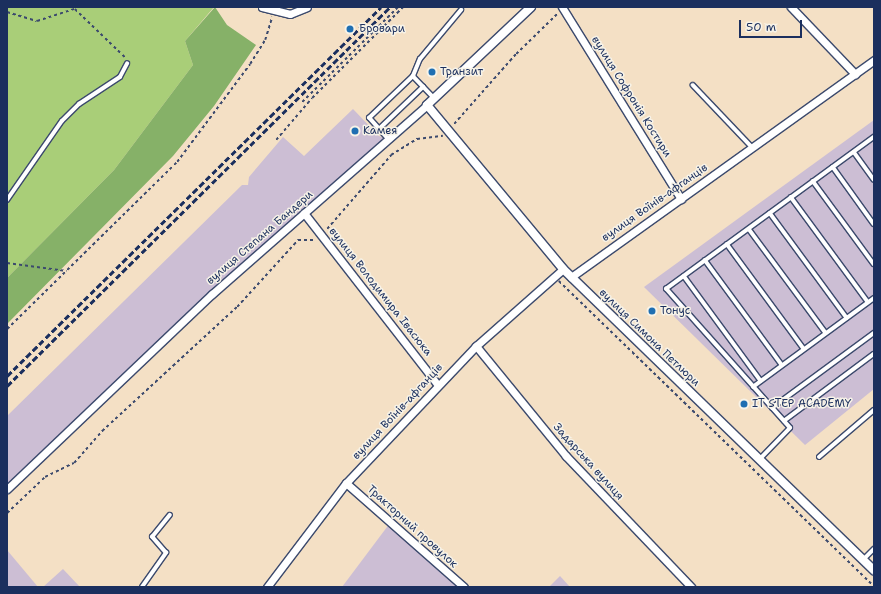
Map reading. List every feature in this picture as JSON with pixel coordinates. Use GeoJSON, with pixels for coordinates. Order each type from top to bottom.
{"type":"FeatureCollection","features":[{"type":"Feature","properties":{"kind":"street"},"geometry":{"type":"LineString","coordinates":[[262,7],[274,12],[290,14],[307,7]]}},
{"type":"Feature","properties":{"kind":"street","name":"вулиця Степана Бандери"},"geometry":{"type":"LineString","coordinates":[[7,489],[166,336],[427,105],[531,7]]}},
{"type":"Feature","properties":{"kind":"street","name":"вулиця Софронія Костири"},"geometry":{"type":"LineString","coordinates":[[562,7],[681,199]]}},
{"type":"Feature","properties":{"kind":"street"},"geometry":{"type":"LineString","coordinates":[[791,7],[855,74],[874,60]]}},
{"type":"Feature","properties":{"kind":"street","name":"вулиця Воїнів-афганців"},"geometry":{"type":"LineString","coordinates":[[571,277],[855,74]]}},
{"type":"Feature","properties":{"kind":"street","name":"вулиця Симона Петлюри"},"geometry":{"type":"LineString","coordinates":[[427,105],[563,269],[759,460],[873,568]]}},
{"type":"Feature","properties":{"kind":"street","name":"вулиця Володимира Івасюка"},"geometry":{"type":"LineString","coordinates":[[304,213],[438,385]]}},
{"type":"Feature","properties":{"kind":"street","name":"вулиця Воїнів-афганців"},"geometry":{"type":"LineString","coordinates":[[267,587],[346,482],[476,346],[563,269]]}},
{"type":"Feature","properties":{"kind":"street","name":"Задарська вулиця"},"geometry":{"type":"LineString","coordinates":[[476,346],[566,456],[691,587]]}},
{"type":"Feature","properties":{"kind":"street","name":"Тракторний провулок"},"geometry":{"type":"LineString","coordinates":[[346,482],[464,587]]}},
{"type":"Feature","properties":{"kind":"lane"},"geometry":{"type":"LineString","coordinates":[[388,140],[369,118],[413,76],[420,59],[461,10]]}},
{"type":"Feature","properties":{"kind":"lane"},"geometry":{"type":"LineString","coordinates":[[7,200],[62,121],[79,104],[120,77],[127,64]]}},
{"type":"Feature","properties":{"kind":"lane"},"geometry":{"type":"LineString","coordinates":[[413,76],[434,98]]}},
{"type":"Feature","properties":{"kind":"lane"},"geometry":{"type":"LineString","coordinates":[[693,85],[753,148]]}},
{"type":"Feature","properties":{"kind":"lane"},"geometry":{"type":"LineString","coordinates":[[379,129],[423,87]]}},
{"type":"Feature","properties":{"kind":"lane"},"geometry":{"type":"LineString","coordinates":[[759,460],[790,428],[666,289],[874,137]]}},
{"type":"Feature","properties":{"kind":"lane"},"geometry":{"type":"LineString","coordinates":[[854,152],[874,180]]}},
{"type":"Feature","properties":{"kind":"lane"},"geometry":{"type":"LineString","coordinates":[[833,167],[874,224]]}},
{"type":"Feature","properties":{"kind":"lane"},"geometry":{"type":"LineString","coordinates":[[813,181],[874,264]]}},
{"type":"Feature","properties":{"kind":"lane"},"geometry":{"type":"LineString","coordinates":[[792,197],[868,302]]}},
{"type":"Feature","properties":{"kind":"lane"},"geometry":{"type":"LineString","coordinates":[[770,213],[847,318]]}},
{"type":"Feature","properties":{"kind":"lane"},"geometry":{"type":"LineString","coordinates":[[749,228],[826,334]]}},
{"type":"Feature","properties":{"kind":"lane"},"geometry":{"type":"LineString","coordinates":[[727,244],[804,349]]}},
{"type":"Feature","properties":{"kind":"lane"},"geometry":{"type":"LineString","coordinates":[[705,260],[782,365]]}},
{"type":"Feature","properties":{"kind":"lane"},"geometry":{"type":"LineString","coordinates":[[684,276],[761,381]]}},
{"type":"Feature","properties":{"kind":"lane"},"geometry":{"type":"LineString","coordinates":[[753,387],[874,298]]}},
{"type":"Feature","properties":{"kind":"lane"},"geometry":{"type":"LineString","coordinates":[[772,408],[874,333]]}},
{"type":"Feature","properties":{"kind":"lane"},"geometry":{"type":"LineString","coordinates":[[784,421],[874,354]]}},
{"type":"Feature","properties":{"kind":"lane"},"geometry":{"type":"LineString","coordinates":[[819,457],[874,410]]}},
{"type":"Feature","properties":{"kind":"lane"},"geometry":{"type":"LineString","coordinates":[[142,587],[166,552],[152,537],[170,515]]}},
{"type":"Feature","properties":{"kind":"lane"},"geometry":{"type":"LineString","coordinates":[[864,560],[874,549]]}},
{"type":"Feature","properties":{"kind":"path"},"geometry":{"type":"LineString","coordinates":[[302,102],[398,7]]}},
{"type":"Feature","properties":{"kind":"path"},"geometry":{"type":"LineString","coordinates":[[276,140],[312,98],[404,7]]}},
{"type":"Feature","properties":{"kind":"path"},"geometry":{"type":"LineString","coordinates":[[451,128],[562,7]]}},
{"type":"Feature","properties":{"kind":"path"},"geometry":{"type":"LineString","coordinates":[[7,12],[37,21],[75,9],[119,48],[127,64]]}},
{"type":"Feature","properties":{"kind":"path"},"geometry":{"type":"LineString","coordinates":[[7,329],[178,162],[250,64],[265,40],[274,12]]}},
{"type":"Feature","properties":{"kind":"path"},"geometry":{"type":"LineString","coordinates":[[323,234],[391,155],[416,139],[441,139],[446,134]]}},
{"type":"Feature","properties":{"kind":"path"},"geometry":{"type":"LineString","coordinates":[[7,513],[45,477],[74,463],[102,431],[237,307],[298,240],[319,240]]}},
{"type":"Feature","properties":{"kind":"path"},"geometry":{"type":"LineString","coordinates":[[7,263],[67,271]]}},
{"type":"Feature","properties":{"kind":"path"},"geometry":{"type":"LineString","coordinates":[[554,277],[874,586]]}},
{"type":"Feature","properties":{"kind":"shaded area"},"geometry":{"type":"Polygon","coordinates":[[[353,109],[379,136],[388,140],[288,227],[7,489],[7,416],[242,185],[248,185],[249,177],[283,137],[304,156],[353,109]]]}},
{"type":"Feature","properties":{"kind":"shaded area"},"geometry":{"type":"Polygon","coordinates":[[[874,120],[874,389],[805,445],[644,287],[874,120]]]}},
{"type":"Feature","properties":{"kind":"shaded area"},"geometry":{"type":"Polygon","coordinates":[[[390,523],[464,587],[342,587],[390,523]]]}},
{"type":"Feature","properties":{"kind":"shaded area"},"geometry":{"type":"Polygon","coordinates":[[[7,550],[38,587],[7,587],[7,550]]]}},
{"type":"Feature","properties":{"kind":"shaded area"},"geometry":{"type":"Polygon","coordinates":[[[63,569],[80,587],[43,587],[63,569]]]}},
{"type":"Feature","properties":{"kind":"shaded area"},"geometry":{"type":"Polygon","coordinates":[[[560,576],[570,587],[549,587],[560,576]]]}},
{"type":"Feature","properties":{"kind":"green space"},"geometry":{"type":"Polygon","coordinates":[[[7,7],[214,7],[185,41],[193,65],[114,170],[7,278],[7,7]]]}},
{"type":"Feature","properties":{"kind":"green space"},"geometry":{"type":"Polygon","coordinates":[[[215,7],[227,25],[256,45],[214,106],[173,156],[7,324],[7,278],[114,170],[193,65],[185,41],[215,7]]]}},
{"type":"Feature","properties":{"kind":"railway"},"geometry":{"type":"LineString","coordinates":[[7,376],[381,7]]}},
{"type":"Feature","properties":{"kind":"railway"},"geometry":{"type":"LineString","coordinates":[[7,386],[390,7]]}},
{"type":"Feature","properties":{"kind":"place","name":"Бровари"},"geometry":{"type":"Point","coordinates":[350,29]}},
{"type":"Feature","properties":{"kind":"place","name":"Транзит"},"geometry":{"type":"Point","coordinates":[432,72]}},
{"type":"Feature","properties":{"kind":"place","name":"Камея"},"geometry":{"type":"Point","coordinates":[355,131]}},
{"type":"Feature","properties":{"kind":"place","name":"Тонус"},"geometry":{"type":"Point","coordinates":[652,311]}},
{"type":"Feature","properties":{"kind":"place","name":"IT STEP ACADEMY"},"geometry":{"type":"Point","coordinates":[744,404]}}]}
